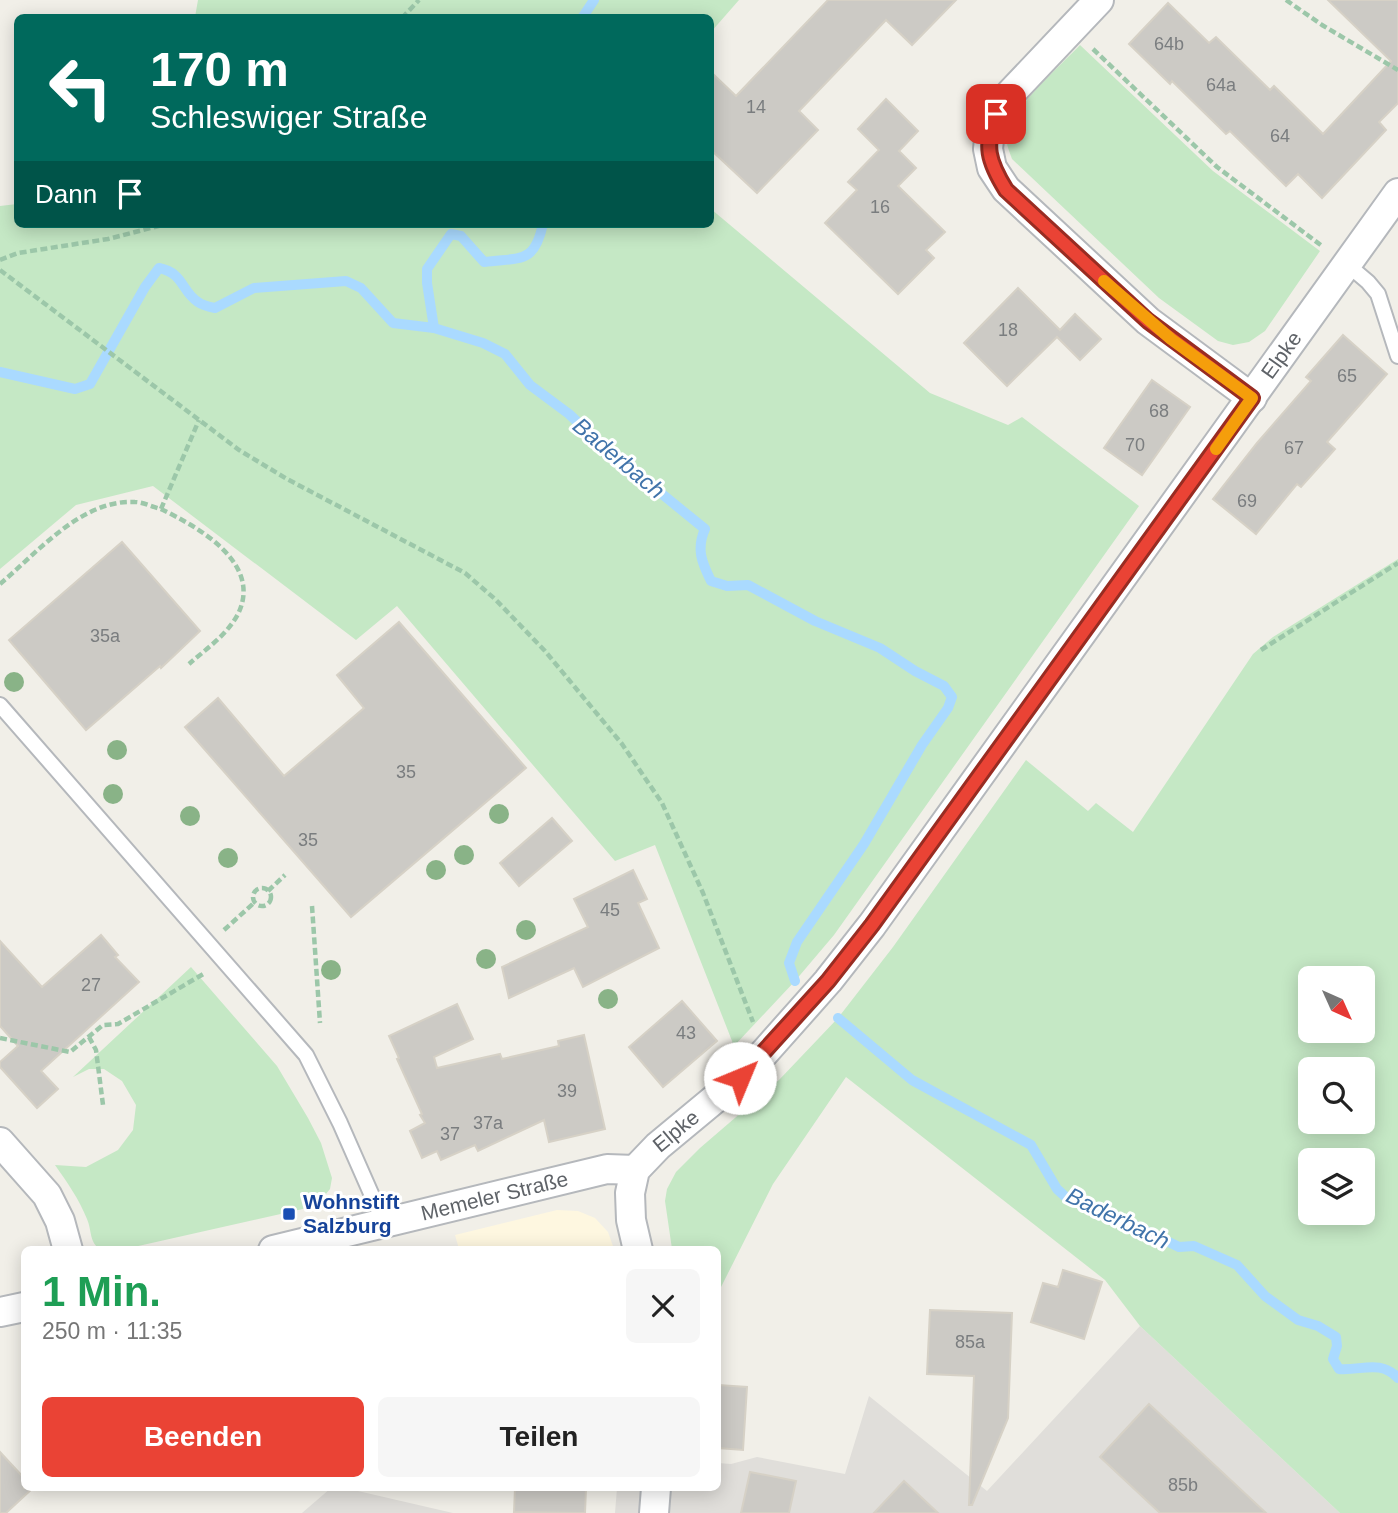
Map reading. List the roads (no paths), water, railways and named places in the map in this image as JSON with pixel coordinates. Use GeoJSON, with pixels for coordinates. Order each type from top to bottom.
{"type":"FeatureCollection","features":[{"type":"Feature","properties":{"kind":"street"},"geometry":{"type":"LineString","coordinates":[[1099,0],[1010,94],[996,114],[990,130],[988,149],[992,168],[1006,190],[1148,321],[1252,398]]}},
{"type":"Feature","properties":{"kind":"street","name":"Elpke"},"geometry":{"type":"LineString","coordinates":[[637,1246],[631,1220],[630,1193],[635,1170],[658,1146],[740,1078],[828,981],[872,925],[1398,193]]}},
{"type":"Feature","properties":{"kind":"street"},"geometry":{"type":"LineString","coordinates":[[0,1142],[47,1195],[60,1221],[67,1246]]}},
{"type":"Feature","properties":{"kind":"street","name":"Memeler Straße"},"geometry":{"type":"LineString","coordinates":[[289,1246],[607,1169],[635,1170]]}},
{"type":"Feature","properties":{"kind":"street"},"geometry":{"type":"LineString","coordinates":[[0,1312],[21,1308]]}},
{"type":"Feature","properties":{"kind":"street"},"geometry":{"type":"LineString","coordinates":[[654,1513],[656,1491]]}},
{"type":"Feature","properties":{"kind":"lane"},"geometry":{"type":"LineString","coordinates":[[1348,265],[1368,282],[1378,295],[1398,356]]}},
{"type":"Feature","properties":{"kind":"lane"},"geometry":{"type":"LineString","coordinates":[[0,705],[306,1055],[341,1123],[384,1223]]}},
{"type":"Feature","properties":{"kind":"waterway"},"geometry":{"type":"LineString","coordinates":[[585,14],[594,0]]}},
{"type":"Feature","properties":{"kind":"waterway"},"geometry":{"type":"LineString","coordinates":[[434,328],[427,269],[451,234],[461,236],[484,262],[516,259],[530,253],[542,228]]}},
{"type":"Feature","properties":{"kind":"waterway","name":"Baderbach"},"geometry":{"type":"LineString","coordinates":[[0,372],[75,389],[90,384],[145,287],[159,268],[178,278],[192,298],[215,308],[254,288],[346,281],[361,288],[393,323],[434,328],[483,343],[505,354],[530,385],[569,414],[603,446],[705,529],[701,556],[711,581],[727,586],[748,585],[815,621],[880,648],[944,686],[952,697],[948,708],[922,745],[864,844],[797,942],[789,963],[795,981]]}},
{"type":"Feature","properties":{"kind":"waterway","name":"Baderbach"},"geometry":{"type":"LineString","coordinates":[[838,1018],[912,1080],[1031,1145],[1057,1189],[1069,1200],[1103,1210],[1179,1247],[1194,1246],[1237,1265],[1265,1296],[1298,1320],[1318,1326],[1336,1337],[1337,1346],[1333,1359],[1339,1369],[1377,1367],[1398,1378]]}},
{"type":"Feature","properties":{"kind":"place","name":"Wohnstift Salzburg"},"geometry":{"type":"Point","coordinates":[289,1214]}}]}
